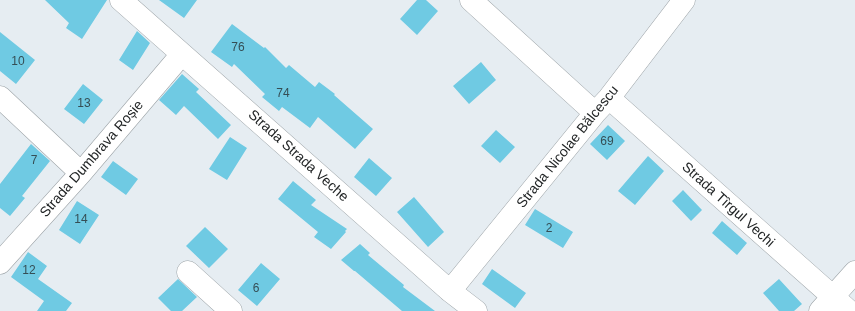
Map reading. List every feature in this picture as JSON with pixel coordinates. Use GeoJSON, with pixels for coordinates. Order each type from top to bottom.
{"type":"FeatureCollection","features":[{"type":"Feature","properties":{"kind":"street","name":"Strada Strada Veche"},"geometry":{"type":"LineString","coordinates":[[121,0],[450,292],[476,311]]}},
{"type":"Feature","properties":{"kind":"street","name":"Strada Tîrgul Vechi"},"geometry":{"type":"LineString","coordinates":[[471,0],[602,106],[826,304],[849,311]]}},
{"type":"Feature","properties":{"kind":"street","name":"Strada Nicolae Bălcescu"},"geometry":{"type":"LineString","coordinates":[[450,292],[602,106],[684,0]]}},
{"type":"Feature","properties":{"kind":"street","name":"Strada Dumbrava Roșie"},"geometry":{"type":"LineString","coordinates":[[0,263],[81,173],[182,54]]}},
{"type":"Feature","properties":{"kind":"street"},"geometry":{"type":"LineString","coordinates":[[0,97],[81,173]]}},
{"type":"Feature","properties":{"kind":"street"},"geometry":{"type":"LineString","coordinates":[[188,272],[232,311]]}},
{"type":"Feature","properties":{"kind":"street"},"geometry":{"type":"LineString","coordinates":[[826,304],[855,272]]}},
{"type":"Feature","properties":{"kind":"building"},"geometry":{"type":"Polygon","coordinates":[[[45,0],[107,0],[82,39],[66,28],[69,23],[45,0]]]}},
{"type":"Feature","properties":{"kind":"building"},"geometry":{"type":"Polygon","coordinates":[[[159,0],[197,0],[184,18],[159,0]]]}},
{"type":"Feature","properties":{"kind":"building"},"geometry":{"type":"Polygon","coordinates":[[[417,0],[426,0],[438,11],[417,35],[400,19],[417,0]]]}},
{"type":"Feature","properties":{"kind":"building"},"geometry":{"type":"Polygon","coordinates":[[[232,24],[264,48],[265,47],[286,68],[289,65],[315,87],[319,82],[335,94],[334,95],[373,129],[355,149],[318,117],[310,128],[282,107],[279,111],[262,97],[265,94],[234,64],[232,67],[211,52],[232,24]]]}},
{"type":"Feature","properties":{"kind":"building"},"geometry":{"type":"Polygon","coordinates":[[[137,31],[150,43],[133,70],[119,60],[137,31]]]}},
{"type":"Feature","properties":{"kind":"building"},"geometry":{"type":"Polygon","coordinates":[[[0,32],[35,60],[16,84],[0,71],[0,32]]]}},
{"type":"Feature","properties":{"kind":"building"},"geometry":{"type":"Polygon","coordinates":[[[481,62],[496,80],[469,104],[453,86],[481,62]]]}},
{"type":"Feature","properties":{"kind":"building"},"geometry":{"type":"Polygon","coordinates":[[[182,74],[199,89],[196,92],[231,125],[218,139],[184,106],[176,115],[159,100],[182,74]]]}},
{"type":"Feature","properties":{"kind":"building"},"geometry":{"type":"Polygon","coordinates":[[[83,84],[103,100],[84,124],[64,109],[83,84]]]}},
{"type":"Feature","properties":{"kind":"building"},"geometry":{"type":"Polygon","coordinates":[[[608,125],[625,141],[607,160],[590,144],[608,125]]]}},
{"type":"Feature","properties":{"kind":"building"},"geometry":{"type":"Polygon","coordinates":[[[496,130],[515,147],[500,163],[481,146],[496,130]]]}},
{"type":"Feature","properties":{"kind":"building"},"geometry":{"type":"Polygon","coordinates":[[[230,137],[247,148],[227,180],[209,169],[230,137]]]}},
{"type":"Feature","properties":{"kind":"building"},"geometry":{"type":"Polygon","coordinates":[[[31,144],[50,161],[22,196],[25,198],[10,216],[0,208],[0,184],[31,144]]]}},
{"type":"Feature","properties":{"kind":"building"},"geometry":{"type":"Polygon","coordinates":[[[648,156],[664,171],[635,205],[618,191],[648,156]]]}},
{"type":"Feature","properties":{"kind":"building"},"geometry":{"type":"Polygon","coordinates":[[[369,158],[392,178],[376,196],[354,177],[369,158]]]}},
{"type":"Feature","properties":{"kind":"building"},"geometry":{"type":"Polygon","coordinates":[[[113,161],[138,179],[126,195],[101,177],[113,161]]]}},
{"type":"Feature","properties":{"kind":"building"},"geometry":{"type":"Polygon","coordinates":[[[293,181],[316,200],[311,205],[347,229],[331,249],[314,237],[318,232],[278,199],[293,181]]]}},
{"type":"Feature","properties":{"kind":"building"},"geometry":{"type":"Polygon","coordinates":[[[683,190],[702,210],[691,221],[672,201],[683,190]]]}},
{"type":"Feature","properties":{"kind":"building"},"geometry":{"type":"Polygon","coordinates":[[[414,197],[444,232],[428,247],[397,212],[414,197]]]}},
{"type":"Feature","properties":{"kind":"building"},"geometry":{"type":"Polygon","coordinates":[[[77,201],[99,215],[80,244],[59,230],[77,201]]]}},
{"type":"Feature","properties":{"kind":"building"},"geometry":{"type":"Polygon","coordinates":[[[535,209],[573,232],[563,248],[525,225],[535,209]]]}},
{"type":"Feature","properties":{"kind":"building"},"geometry":{"type":"Polygon","coordinates":[[[722,221],[747,243],[737,255],[712,233],[722,221]]]}},
{"type":"Feature","properties":{"kind":"building"},"geometry":{"type":"Polygon","coordinates":[[[205,227],[228,249],[209,268],[186,246],[205,227]]]}},
{"type":"Feature","properties":{"kind":"building"},"geometry":{"type":"Polygon","coordinates":[[[360,244],[370,253],[368,255],[404,285],[403,287],[435,311],[402,311],[341,260],[360,244]]]}},
{"type":"Feature","properties":{"kind":"building"},"geometry":{"type":"Polygon","coordinates":[[[28,252],[47,266],[38,279],[72,303],[66,311],[37,311],[44,301],[11,277],[28,252]]]}},
{"type":"Feature","properties":{"kind":"building"},"geometry":{"type":"Polygon","coordinates":[[[261,263],[280,279],[257,306],[238,290],[261,263]]]}},
{"type":"Feature","properties":{"kind":"building"},"geometry":{"type":"Polygon","coordinates":[[[492,269],[526,293],[515,308],[482,284],[492,269]]]}},
{"type":"Feature","properties":{"kind":"building"},"geometry":{"type":"Polygon","coordinates":[[[178,279],[197,297],[182,311],[171,311],[158,298],[178,279]]]}},
{"type":"Feature","properties":{"kind":"building"},"geometry":{"type":"Polygon","coordinates":[[[779,279],[802,304],[794,311],[779,311],[763,293],[779,279]]]}}]}
